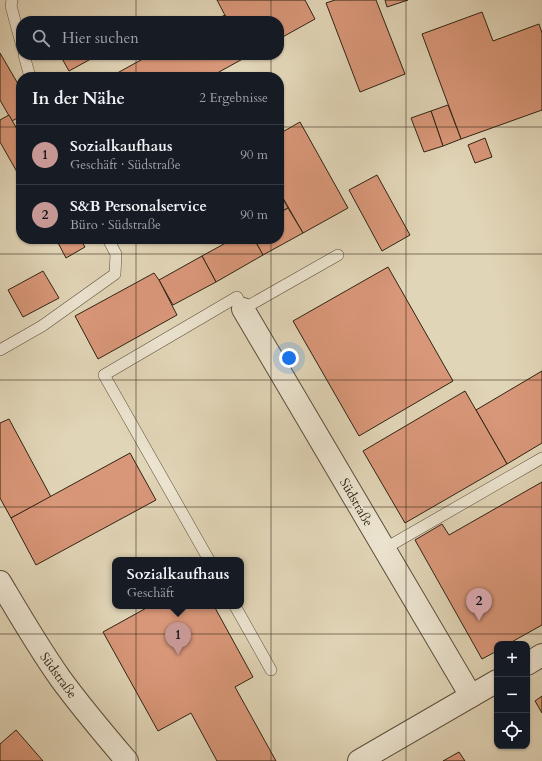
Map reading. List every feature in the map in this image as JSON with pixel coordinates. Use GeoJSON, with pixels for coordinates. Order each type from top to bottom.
{"type":"FeatureCollection","features":[{"type":"Feature","properties":{"kind":"street","name":"Südstraße"},"geometry":{"type":"LineString","coordinates":[[243,309],[470,696]]}},
{"type":"Feature","properties":{"kind":"street","name":"Südstraße"},"geometry":{"type":"LineString","coordinates":[[0,582],[36,642],[60,678],[89,716],[127,761]]}},
{"type":"Feature","properties":{"kind":"street"},"geometry":{"type":"LineString","coordinates":[[530,662],[542,655]]}},
{"type":"Feature","properties":{"kind":"street"},"geometry":{"type":"LineString","coordinates":[[358,761],[494,683]]}},
{"type":"Feature","properties":{"kind":"lane"},"geometry":{"type":"LineString","coordinates":[[12,0],[11,6],[16,24]]}},
{"type":"Feature","properties":{"kind":"lane"},"geometry":{"type":"LineString","coordinates":[[25,60],[29,72]]}},
{"type":"Feature","properties":{"kind":"lane"},"geometry":{"type":"LineString","coordinates":[[0,350],[42,326],[115,274],[116,254],[111,244]]}},
{"type":"Feature","properties":{"kind":"lane"},"geometry":{"type":"LineString","coordinates":[[207,557],[104,375],[237,297],[243,309],[338,255]]}},
{"type":"Feature","properties":{"kind":"lane"},"geometry":{"type":"LineString","coordinates":[[384,549],[542,458]]}},
{"type":"Feature","properties":{"kind":"lane"},"geometry":{"type":"LineString","coordinates":[[237,609],[271,670]]}},
{"type":"Feature","properties":{"kind":"building"},"geometry":{"type":"Polygon","coordinates":[[[217,0],[305,0],[315,19],[284,36],[284,16],[225,16],[217,0]]]}},
{"type":"Feature","properties":{"kind":"building"},"geometry":{"type":"Polygon","coordinates":[[[335,0],[376,0],[405,74],[360,92],[326,3],[335,0]]]}},
{"type":"Feature","properties":{"kind":"building"},"geometry":{"type":"Polygon","coordinates":[[[385,0],[408,0],[387,7],[385,0]]]}},
{"type":"Feature","properties":{"kind":"building"},"geometry":{"type":"Polygon","coordinates":[[[482,12],[493,41],[539,24],[542,33],[542,110],[461,139],[422,34],[482,12]]]}},
{"type":"Feature","properties":{"kind":"building"},"geometry":{"type":"Polygon","coordinates":[[[0,53],[16,80],[16,119],[12,121],[0,100],[0,53]]]}},
{"type":"Feature","properties":{"kind":"building"},"geometry":{"type":"Polygon","coordinates":[[[63,60],[89,60],[69,71],[63,60]]]}},
{"type":"Feature","properties":{"kind":"building"},"geometry":{"type":"Polygon","coordinates":[[[141,60],[241,60],[219,72],[119,72],[141,60]]]}},
{"type":"Feature","properties":{"kind":"building"},"geometry":{"type":"Polygon","coordinates":[[[448,105],[461,139],[443,146],[431,111],[448,105]]]}},
{"type":"Feature","properties":{"kind":"building"},"geometry":{"type":"Polygon","coordinates":[[[431,111],[443,146],[424,152],[411,118],[431,111]]]}},
{"type":"Feature","properties":{"kind":"building"},"geometry":{"type":"Polygon","coordinates":[[[9,115],[16,127],[16,170],[0,142],[0,120],[9,115]]]}},
{"type":"Feature","properties":{"kind":"building"},"geometry":{"type":"Polygon","coordinates":[[[300,122],[348,208],[303,233],[284,200],[284,131],[300,122]]]}},
{"type":"Feature","properties":{"kind":"building"},"geometry":{"type":"Polygon","coordinates":[[[485,138],[492,157],[475,163],[468,145],[485,138]]]}},
{"type":"Feature","properties":{"kind":"building"},"geometry":{"type":"Polygon","coordinates":[[[377,175],[410,235],[382,251],[349,190],[377,175]]]}},
{"type":"Feature","properties":{"kind":"building"},"geometry":{"type":"Polygon","coordinates":[[[284,200],[288,208],[284,210],[284,200]]]}},
{"type":"Feature","properties":{"kind":"building"},"geometry":{"type":"Polygon","coordinates":[[[288,208],[303,233],[284,243],[284,210],[288,208]]]}},
{"type":"Feature","properties":{"kind":"building"},"geometry":{"type":"Polygon","coordinates":[[[59,244],[83,244],[85,247],[66,258],[59,244]]]}},
{"type":"Feature","properties":{"kind":"building"},"geometry":{"type":"Polygon","coordinates":[[[224,244],[257,244],[263,255],[216,282],[202,256],[224,244]]]}},
{"type":"Feature","properties":{"kind":"building"},"geometry":{"type":"Polygon","coordinates":[[[257,244],[283,244],[263,255],[257,244]]]}},
{"type":"Feature","properties":{"kind":"building"},"geometry":{"type":"Polygon","coordinates":[[[202,256],[216,282],[173,305],[159,280],[202,256]]]}},
{"type":"Feature","properties":{"kind":"building"},"geometry":{"type":"Polygon","coordinates":[[[388,267],[453,381],[359,436],[293,321],[388,267]]]}},
{"type":"Feature","properties":{"kind":"building"},"geometry":{"type":"Polygon","coordinates":[[[43,271],[59,298],[23,317],[8,290],[43,271]]]}},
{"type":"Feature","properties":{"kind":"building"},"geometry":{"type":"Polygon","coordinates":[[[154,273],[177,315],[98,359],[75,316],[154,273]]]}},
{"type":"Feature","properties":{"kind":"building"},"geometry":{"type":"Polygon","coordinates":[[[542,371],[542,443],[507,464],[476,410],[542,371]]]}},
{"type":"Feature","properties":{"kind":"building"},"geometry":{"type":"Polygon","coordinates":[[[465,391],[507,464],[405,523],[363,451],[465,391]]]}},
{"type":"Feature","properties":{"kind":"building"},"geometry":{"type":"Polygon","coordinates":[[[9,419],[51,497],[11,518],[0,498],[0,423],[9,419]]]}},
{"type":"Feature","properties":{"kind":"building"},"geometry":{"type":"Polygon","coordinates":[[[130,453],[156,500],[36,565],[11,518],[130,453]]]}},
{"type":"Feature","properties":{"kind":"building"},"geometry":{"type":"Polygon","coordinates":[[[542,482],[542,625],[513,641],[494,641],[494,653],[482,659],[415,540],[442,524],[449,535],[542,482]]]}},
{"type":"Feature","properties":{"kind":"building"},"geometry":{"type":"Polygon","coordinates":[[[145,609],[216,609],[253,677],[235,687],[276,761],[217,761],[191,713],[158,731],[103,632],[145,609]]]}},
{"type":"Feature","properties":{"kind":"building"},"geometry":{"type":"Polygon","coordinates":[[[542,696],[542,713],[535,701],[542,696]]]}},
{"type":"Feature","properties":{"kind":"building"},"geometry":{"type":"Polygon","coordinates":[[[16,730],[43,761],[0,761],[0,744],[16,730]]]}},
{"type":"Feature","properties":{"kind":"building"},"geometry":{"type":"Polygon","coordinates":[[[459,752],[465,761],[443,761],[459,752]]]}},
{"type":"Feature","properties":{"kind":"place","name":"S&B Personalservice"},"geometry":{"type":"Point","coordinates":[479,621]}},
{"type":"Feature","properties":{"kind":"place","name":"Sozialkaufhaus"},"geometry":{"type":"Point","coordinates":[178,655]}}]}
